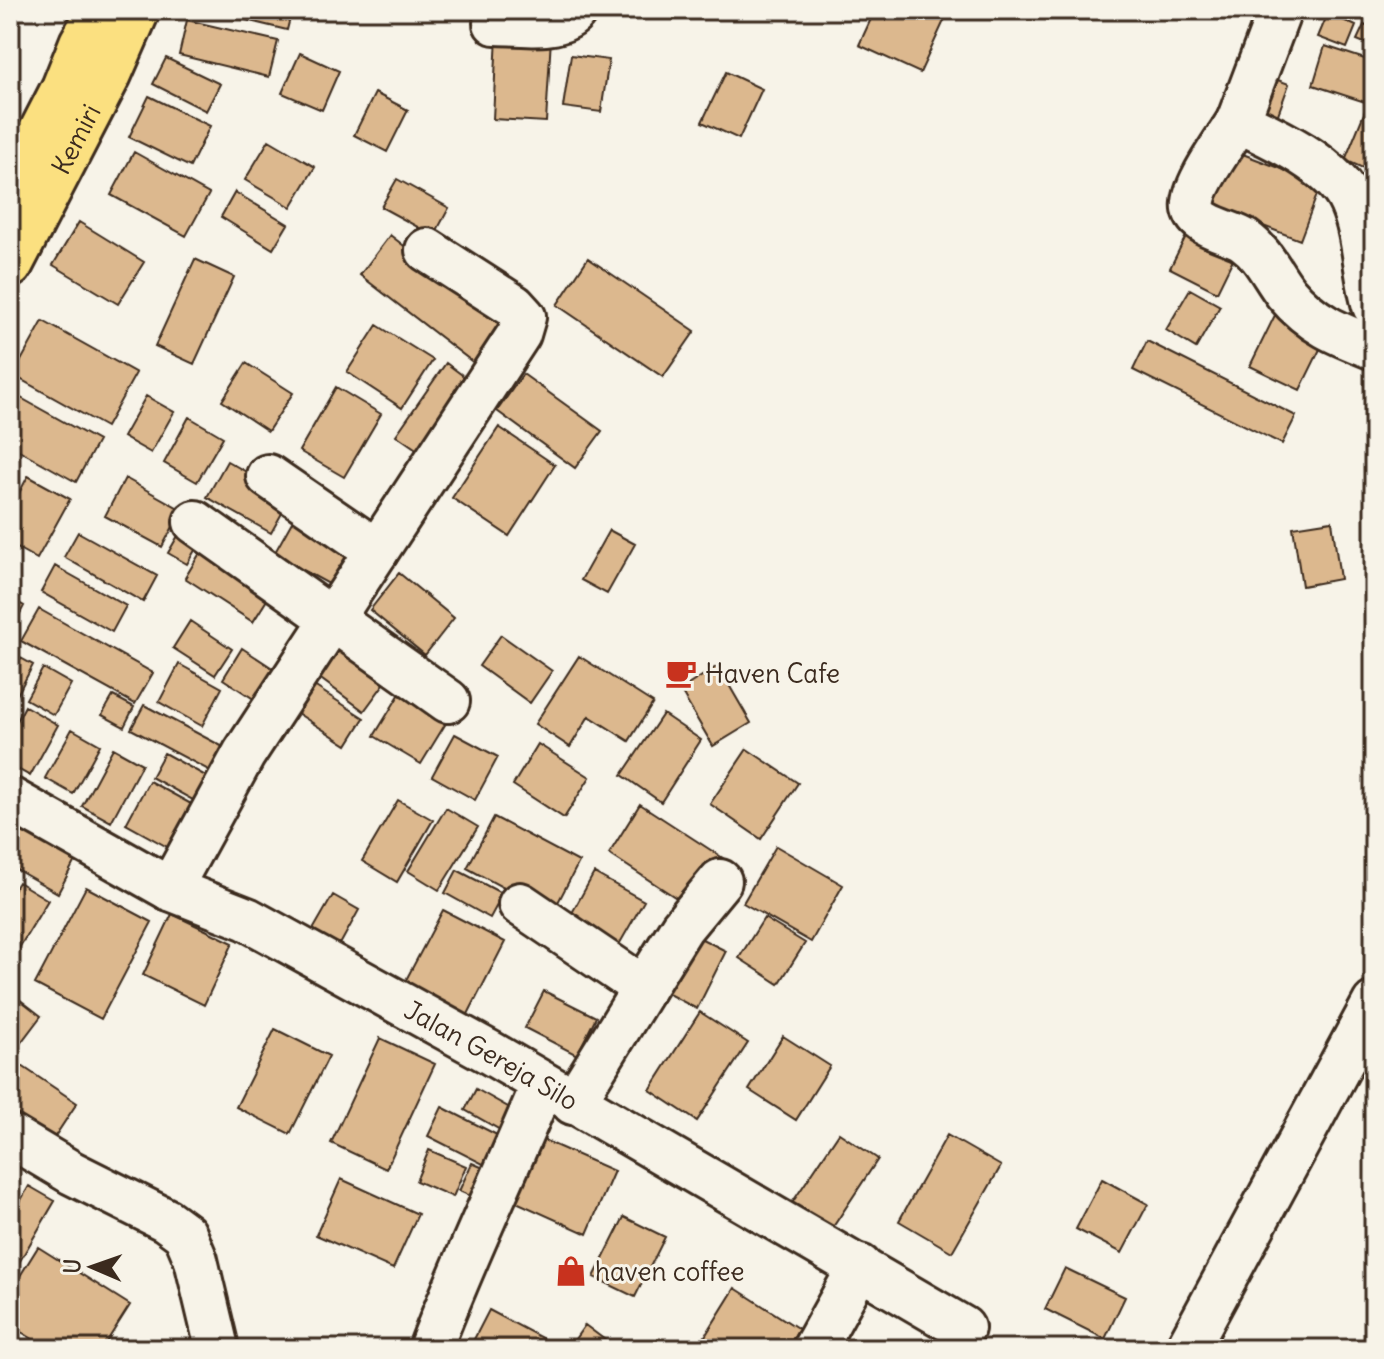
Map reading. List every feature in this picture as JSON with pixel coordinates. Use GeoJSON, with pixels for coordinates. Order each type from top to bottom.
{"type":"FeatureCollection","features":[{"type":"Feature","properties":{"kind":"highway"},"geometry":{"type":"LineString","coordinates":[[10,193],[101,10]]}},
{"type":"Feature","properties":{"kind":"highway","name":"Kemiri"},"geometry":{"type":"LineString","coordinates":[[10,265],[109,74],[137,10]]}},
{"type":"Feature","properties":{"kind":"street"},"geometry":{"type":"LineString","coordinates":[[495,23],[554,22],[572,17],[576,10]]}},
{"type":"Feature","properties":{"kind":"street"},"geometry":{"type":"LineString","coordinates":[[1280,10],[1238,121],[1195,192],[1194,210],[1203,222],[1235,234],[1251,245],[1265,260],[1285,292],[1317,323],[1337,335],[1374,348]]}},
{"type":"Feature","properties":{"kind":"street"},"geometry":{"type":"LineString","coordinates":[[1238,121],[1290,146],[1327,172],[1351,201],[1374,306]]}},
{"type":"Feature","properties":{"kind":"street"},"geometry":{"type":"LineString","coordinates":[[170,889],[244,754],[519,334],[524,317],[514,306],[427,250]]}},
{"type":"Feature","properties":{"kind":"street"},"geometry":{"type":"LineString","coordinates":[[268,476],[377,551]]}},
{"type":"Feature","properties":{"kind":"street"},"geometry":{"type":"LineString","coordinates":[[195,522],[448,701]]}},
{"type":"Feature","properties":{"kind":"street","name":"Jalan Gereja Silo"},"geometry":{"type":"LineString","coordinates":[[10,799],[170,889],[247,919],[860,1266],[963,1328]]}},
{"type":"Feature","properties":{"kind":"street"},"geometry":{"type":"LineString","coordinates":[[430,1349],[459,1272],[498,1190],[558,1094],[644,988],[682,927],[720,881]]}},
{"type":"Feature","properties":{"kind":"street"},"geometry":{"type":"LineString","coordinates":[[520,904],[644,988]]}},
{"type":"Feature","properties":{"kind":"street"},"geometry":{"type":"LineString","coordinates":[[1187,1349],[1363,1048],[1374,1003]]}},
{"type":"Feature","properties":{"kind":"street"},"geometry":{"type":"LineString","coordinates":[[10,1136],[72,1173],[166,1220],[185,1234],[196,1260],[217,1348]]}},
{"type":"Feature","properties":{"kind":"street"},"geometry":{"type":"LineString","coordinates":[[814,1349],[860,1266]]}},
{"type":"Feature","properties":{"kind":"building"},"geometry":{"type":"Polygon","coordinates":[[[204,10],[292,10],[287,30],[204,10]]]}},
{"type":"Feature","properties":{"kind":"building"},"geometry":{"type":"Polygon","coordinates":[[[875,10],[949,10],[920,73],[859,45],[875,10]]]}},
{"type":"Feature","properties":{"kind":"building"},"geometry":{"type":"Polygon","coordinates":[[[1328,13],[1356,26],[1347,48],[1318,37],[1328,13]]]}},
{"type":"Feature","properties":{"kind":"building"},"geometry":{"type":"Polygon","coordinates":[[[187,20],[278,41],[269,77],[179,55],[187,20]]]}},
{"type":"Feature","properties":{"kind":"building"},"geometry":{"type":"Polygon","coordinates":[[[1364,25],[1374,29],[1374,47],[1357,40],[1364,25]]]}},
{"type":"Feature","properties":{"kind":"building"},"geometry":{"type":"Polygon","coordinates":[[[497,35],[551,38],[546,122],[493,119],[497,35]]]}},
{"type":"Feature","properties":{"kind":"building"},"geometry":{"type":"Polygon","coordinates":[[[1325,46],[1374,62],[1374,75],[1365,102],[1313,85],[1325,46]]]}},
{"type":"Feature","properties":{"kind":"building"},"geometry":{"type":"Polygon","coordinates":[[[300,53],[339,71],[322,110],[282,93],[300,53]]]}},
{"type":"Feature","properties":{"kind":"building"},"geometry":{"type":"Polygon","coordinates":[[[571,55],[609,60],[601,112],[563,107],[571,55]]]}},
{"type":"Feature","properties":{"kind":"building"},"geometry":{"type":"Polygon","coordinates":[[[166,58],[220,84],[206,111],[153,84],[166,58]]]}},
{"type":"Feature","properties":{"kind":"building"},"geometry":{"type":"Polygon","coordinates":[[[726,72],[762,89],[739,139],[702,122],[726,72]]]}},
{"type":"Feature","properties":{"kind":"building"},"geometry":{"type":"Polygon","coordinates":[[[1275,79],[1289,84],[1277,117],[1263,112],[1275,79]]]}},
{"type":"Feature","properties":{"kind":"building"},"geometry":{"type":"Polygon","coordinates":[[[1374,89],[1374,173],[1345,160],[1374,89]]]}},
{"type":"Feature","properties":{"kind":"building"},"geometry":{"type":"Polygon","coordinates":[[[375,93],[408,110],[387,152],[354,135],[375,93]]]}},
{"type":"Feature","properties":{"kind":"building"},"geometry":{"type":"Polygon","coordinates":[[[149,96],[210,126],[190,167],[129,137],[149,96]]]}},
{"type":"Feature","properties":{"kind":"building"},"geometry":{"type":"Polygon","coordinates":[[[269,140],[315,167],[291,207],[245,180],[269,140]]]}},
{"type":"Feature","properties":{"kind":"building"},"geometry":{"type":"Polygon","coordinates":[[[1227,148],[1321,184],[1300,240],[1206,204],[1227,148]]]}},
{"type":"Feature","properties":{"kind":"building"},"geometry":{"type":"Polygon","coordinates":[[[134,152],[209,194],[186,236],[111,195],[134,152]]]}},
{"type":"Feature","properties":{"kind":"building"},"geometry":{"type":"Polygon","coordinates":[[[397,179],[449,208],[434,236],[381,207],[397,179]]]}},
{"type":"Feature","properties":{"kind":"building"},"geometry":{"type":"Polygon","coordinates":[[[235,192],[288,224],[273,249],[221,217],[235,192]]]}},
{"type":"Feature","properties":{"kind":"building"},"geometry":{"type":"Polygon","coordinates":[[[79,222],[144,262],[118,304],[53,265],[79,222]]]}},
{"type":"Feature","properties":{"kind":"building"},"geometry":{"type":"Polygon","coordinates":[[[1189,230],[1236,253],[1217,292],[1170,268],[1189,230]]]}},
{"type":"Feature","properties":{"kind":"building"},"geometry":{"type":"Polygon","coordinates":[[[390,235],[513,330],[483,370],[360,275],[390,235]]]}},
{"type":"Feature","properties":{"kind":"building"},"geometry":{"type":"Polygon","coordinates":[[[588,258],[695,331],[663,377],[557,305],[588,258]]]}},
{"type":"Feature","properties":{"kind":"building"},"geometry":{"type":"Polygon","coordinates":[[[195,259],[234,277],[194,364],[155,346],[195,259]]]}},
{"type":"Feature","properties":{"kind":"building"},"geometry":{"type":"Polygon","coordinates":[[[1190,289],[1220,306],[1196,348],[1166,330],[1190,289]]]}},
{"type":"Feature","properties":{"kind":"building"},"geometry":{"type":"Polygon","coordinates":[[[1275,315],[1325,339],[1300,390],[1250,366],[1275,315]]]}},
{"type":"Feature","properties":{"kind":"building"},"geometry":{"type":"Polygon","coordinates":[[[43,321],[136,373],[106,427],[13,375],[43,321]]]}},
{"type":"Feature","properties":{"kind":"building"},"geometry":{"type":"Polygon","coordinates":[[[377,325],[433,360],[402,408],[347,372],[377,325]]]}},
{"type":"Feature","properties":{"kind":"building"},"geometry":{"type":"Polygon","coordinates":[[[1147,341],[1296,416],[1282,444],[1133,370],[1147,341]]]}},
{"type":"Feature","properties":{"kind":"building"},"geometry":{"type":"Polygon","coordinates":[[[246,363],[293,393],[268,431],[222,401],[246,363]]]}},
{"type":"Feature","properties":{"kind":"building"},"geometry":{"type":"Polygon","coordinates":[[[446,363],[477,386],[428,457],[396,435],[446,363]]]}},
{"type":"Feature","properties":{"kind":"building"},"geometry":{"type":"Polygon","coordinates":[[[523,374],[602,431],[575,468],[497,411],[523,374]]]}},
{"type":"Feature","properties":{"kind":"building"},"geometry":{"type":"Polygon","coordinates":[[[336,387],[381,414],[344,477],[299,451],[336,387]]]}},
{"type":"Feature","properties":{"kind":"building"},"geometry":{"type":"Polygon","coordinates":[[[12,393],[98,441],[76,482],[10,445],[12,393]]]}},
{"type":"Feature","properties":{"kind":"building"},"geometry":{"type":"Polygon","coordinates":[[[146,396],[174,412],[151,453],[123,437],[146,396]]]}},
{"type":"Feature","properties":{"kind":"building"},"geometry":{"type":"Polygon","coordinates":[[[189,417],[223,437],[197,482],[164,463],[189,417]]]}},
{"type":"Feature","properties":{"kind":"building"},"geometry":{"type":"Polygon","coordinates":[[[499,427],[555,465],[509,536],[452,498],[499,427]]]}},
{"type":"Feature","properties":{"kind":"building"},"geometry":{"type":"Polygon","coordinates":[[[227,461],[291,497],[271,533],[207,497],[227,461]]]}},
{"type":"Feature","properties":{"kind":"building"},"geometry":{"type":"Polygon","coordinates":[[[28,476],[70,499],[37,559],[10,544],[10,510],[28,476]]]}},
{"type":"Feature","properties":{"kind":"building"},"geometry":{"type":"Polygon","coordinates":[[[125,478],[182,510],[162,547],[105,516],[125,478]]]}},
{"type":"Feature","properties":{"kind":"building"},"geometry":{"type":"Polygon","coordinates":[[[298,511],[359,545],[336,588],[274,554],[298,511]]]}},
{"type":"Feature","properties":{"kind":"building"},"geometry":{"type":"Polygon","coordinates":[[[1332,521],[1340,579],[1302,586],[1293,527],[1332,521]]]}},
{"type":"Feature","properties":{"kind":"building"},"geometry":{"type":"Polygon","coordinates":[[[183,527],[202,538],[187,564],[168,553],[183,527]]]}},
{"type":"Feature","properties":{"kind":"building"},"geometry":{"type":"Polygon","coordinates":[[[609,530],[635,544],[607,594],[581,580],[609,530]]]}},
{"type":"Feature","properties":{"kind":"building"},"geometry":{"type":"Polygon","coordinates":[[[78,532],[157,576],[143,602],[64,557],[78,532]]]}},
{"type":"Feature","properties":{"kind":"building"},"geometry":{"type":"Polygon","coordinates":[[[206,543],[275,587],[253,622],[185,578],[206,543]]]}},
{"type":"Feature","properties":{"kind":"building"},"geometry":{"type":"Polygon","coordinates":[[[55,566],[126,606],[112,632],[41,592],[55,566]]]}},
{"type":"Feature","properties":{"kind":"building"},"geometry":{"type":"Polygon","coordinates":[[[399,573],[454,618],[425,655],[370,610],[399,573]]]}},
{"type":"Feature","properties":{"kind":"building"},"geometry":{"type":"Polygon","coordinates":[[[10,598],[24,606],[12,629],[10,629],[10,598]]]}},
{"type":"Feature","properties":{"kind":"building"},"geometry":{"type":"Polygon","coordinates":[[[39,609],[153,673],[135,704],[21,641],[39,609]]]}},
{"type":"Feature","properties":{"kind":"building"},"geometry":{"type":"Polygon","coordinates":[[[190,621],[232,649],[215,675],[173,648],[190,621]]]}},
{"type":"Feature","properties":{"kind":"building"},"geometry":{"type":"Polygon","coordinates":[[[501,635],[552,671],[530,703],[479,666],[501,635]]]}},
{"type":"Feature","properties":{"kind":"building"},"geometry":{"type":"Polygon","coordinates":[[[336,637],[389,677],[364,711],[310,671],[336,637]]]}},
{"type":"Feature","properties":{"kind":"building"},"geometry":{"type":"Polygon","coordinates":[[[242,648],[280,673],[260,703],[223,679],[242,648]]]}},
{"type":"Feature","properties":{"kind":"building"},"geometry":{"type":"Polygon","coordinates":[[[10,652],[33,665],[17,695],[10,691],[10,652]]]}},
{"type":"Feature","properties":{"kind":"building"},"geometry":{"type":"Polygon","coordinates":[[[579,656],[653,703],[629,741],[589,716],[570,747],[535,724],[579,656]]]}},
{"type":"Feature","properties":{"kind":"building"},"geometry":{"type":"Polygon","coordinates":[[[179,664],[222,688],[202,726],[159,702],[179,664]]]}},
{"type":"Feature","properties":{"kind":"building"},"geometry":{"type":"Polygon","coordinates":[[[718,666],[751,723],[713,746],[680,690],[718,666]]]}},
{"type":"Feature","properties":{"kind":"building"},"geometry":{"type":"Polygon","coordinates":[[[43,668],[71,684],[54,715],[26,699],[43,668]]]}},
{"type":"Feature","properties":{"kind":"building"},"geometry":{"type":"Polygon","coordinates":[[[407,682],[454,710],[421,764],[374,736],[407,682]]]}},
{"type":"Feature","properties":{"kind":"building"},"geometry":{"type":"Polygon","coordinates":[[[311,684],[364,718],[347,745],[294,711],[311,684]]]}},
{"type":"Feature","properties":{"kind":"building"},"geometry":{"type":"Polygon","coordinates":[[[113,696],[134,707],[124,727],[102,715],[113,696]]]}},
{"type":"Feature","properties":{"kind":"building"},"geometry":{"type":"Polygon","coordinates":[[[144,705],[229,750],[216,774],[131,729],[144,705]]]}},
{"type":"Feature","properties":{"kind":"building"},"geometry":{"type":"Polygon","coordinates":[[[25,706],[58,725],[30,776],[10,765],[10,734],[25,706]]]}},
{"type":"Feature","properties":{"kind":"building"},"geometry":{"type":"Polygon","coordinates":[[[663,714],[701,740],[661,802],[622,775],[663,714]]]}},
{"type":"Feature","properties":{"kind":"building"},"geometry":{"type":"Polygon","coordinates":[[[72,729],[100,745],[73,794],[45,778],[72,729]]]}},
{"type":"Feature","properties":{"kind":"building"},"geometry":{"type":"Polygon","coordinates":[[[455,734],[498,757],[475,800],[432,776],[455,734]]]}},
{"type":"Feature","properties":{"kind":"building"},"geometry":{"type":"Polygon","coordinates":[[[538,744],[590,777],[564,818],[513,785],[538,744]]]}},
{"type":"Feature","properties":{"kind":"building"},"geometry":{"type":"Polygon","coordinates":[[[113,748],[142,764],[111,822],[82,806],[113,748]]]}},
{"type":"Feature","properties":{"kind":"building"},"geometry":{"type":"Polygon","coordinates":[[[747,749],[798,783],[761,839],[710,804],[747,749]]]}},
{"type":"Feature","properties":{"kind":"building"},"geometry":{"type":"Polygon","coordinates":[[[164,753],[213,780],[200,804],[151,777],[164,753]]]}},
{"type":"Feature","properties":{"kind":"building"},"geometry":{"type":"Polygon","coordinates":[[[149,781],[204,811],[180,854],[126,824],[149,781]]]}},
{"type":"Feature","properties":{"kind":"building"},"geometry":{"type":"Polygon","coordinates":[[[398,800],[433,820],[397,882],[362,861],[398,800]]]}},
{"type":"Feature","properties":{"kind":"building"},"geometry":{"type":"Polygon","coordinates":[[[640,804],[726,860],[695,910],[609,854],[640,804]]]}},
{"type":"Feature","properties":{"kind":"building"},"geometry":{"type":"Polygon","coordinates":[[[446,808],[478,827],[439,890],[408,871],[446,808]]]}},
{"type":"Feature","properties":{"kind":"building"},"geometry":{"type":"Polygon","coordinates":[[[494,817],[579,862],[552,914],[467,868],[494,817]]]}},
{"type":"Feature","properties":{"kind":"building"},"geometry":{"type":"Polygon","coordinates":[[[23,825],[78,855],[58,893],[10,866],[10,850],[23,825]]]}},
{"type":"Feature","properties":{"kind":"building"},"geometry":{"type":"Polygon","coordinates":[[[776,846],[843,885],[811,942],[743,903],[776,846]]]}},
{"type":"Feature","properties":{"kind":"building"},"geometry":{"type":"Polygon","coordinates":[[[457,870],[503,894],[490,918],[445,893],[457,870]]]}},
{"type":"Feature","properties":{"kind":"building"},"geometry":{"type":"Polygon","coordinates":[[[594,873],[644,901],[616,950],[567,922],[594,873]]]}},
{"type":"Feature","properties":{"kind":"building"},"geometry":{"type":"Polygon","coordinates":[[[18,882],[48,900],[10,963],[10,895],[18,882]]]}},
{"type":"Feature","properties":{"kind":"building"},"geometry":{"type":"Polygon","coordinates":[[[86,887],[152,922],[101,1019],[35,984],[86,887]]]}},
{"type":"Feature","properties":{"kind":"building"},"geometry":{"type":"Polygon","coordinates":[[[333,895],[359,910],[337,950],[310,935],[333,895]]]}},
{"type":"Feature","properties":{"kind":"building"},"geometry":{"type":"Polygon","coordinates":[[[443,910],[505,942],[462,1026],[399,993],[443,910]]]}},
{"type":"Feature","properties":{"kind":"building"},"geometry":{"type":"Polygon","coordinates":[[[172,914],[233,943],[204,1005],[143,975],[172,914]]]}},
{"type":"Feature","properties":{"kind":"building"},"geometry":{"type":"Polygon","coordinates":[[[764,918],[805,943],[779,984],[739,958],[764,918]]]}},
{"type":"Feature","properties":{"kind":"building"},"geometry":{"type":"Polygon","coordinates":[[[686,931],[726,951],[697,1009],[657,988],[686,931]]]}},
{"type":"Feature","properties":{"kind":"building"},"geometry":{"type":"Polygon","coordinates":[[[544,991],[596,1017],[577,1055],[525,1028],[544,991]]]}},
{"type":"Feature","properties":{"kind":"building"},"geometry":{"type":"Polygon","coordinates":[[[10,992],[41,1016],[19,1045],[10,1038],[10,992]]]}},
{"type":"Feature","properties":{"kind":"building"},"geometry":{"type":"Polygon","coordinates":[[[700,1012],[748,1043],[697,1121],[650,1090],[700,1012]]]}},
{"type":"Feature","properties":{"kind":"building"},"geometry":{"type":"Polygon","coordinates":[[[275,1029],[329,1056],[290,1134],[236,1107],[275,1029]]]}},
{"type":"Feature","properties":{"kind":"building"},"geometry":{"type":"Polygon","coordinates":[[[783,1036],[830,1066],[796,1120],[749,1090],[783,1036]]]}},
{"type":"Feature","properties":{"kind":"building"},"geometry":{"type":"Polygon","coordinates":[[[380,1038],[435,1064],[386,1169],[331,1143],[380,1038]]]}},
{"type":"Feature","properties":{"kind":"building"},"geometry":{"type":"Polygon","coordinates":[[[10,1058],[77,1103],[46,1150],[10,1125],[10,1058]]]}},
{"type":"Feature","properties":{"kind":"building"},"geometry":{"type":"Polygon","coordinates":[[[476,1089],[515,1111],[504,1132],[465,1110],[476,1089]]]}},
{"type":"Feature","properties":{"kind":"building"},"geometry":{"type":"Polygon","coordinates":[[[442,1107],[499,1136],[485,1165],[428,1136],[442,1107]]]}},
{"type":"Feature","properties":{"kind":"building"},"geometry":{"type":"Polygon","coordinates":[[[839,1133],[878,1159],[831,1230],[792,1203],[839,1133]]]}},
{"type":"Feature","properties":{"kind":"building"},"geometry":{"type":"Polygon","coordinates":[[[947,1135],[1001,1166],[952,1252],[899,1221],[947,1135]]]}},
{"type":"Feature","properties":{"kind":"building"},"geometry":{"type":"Polygon","coordinates":[[[539,1138],[614,1171],[587,1234],[514,1201],[539,1138]]]}},
{"type":"Feature","properties":{"kind":"building"},"geometry":{"type":"Polygon","coordinates":[[[429,1150],[466,1166],[453,1197],[416,1181],[429,1150]]]}},
{"type":"Feature","properties":{"kind":"building"},"geometry":{"type":"Polygon","coordinates":[[[472,1163],[488,1170],[475,1198],[459,1191],[472,1163]]]}},
{"type":"Feature","properties":{"kind":"building"},"geometry":{"type":"Polygon","coordinates":[[[341,1179],[418,1214],[393,1269],[316,1235],[341,1179]]]}},
{"type":"Feature","properties":{"kind":"building"},"geometry":{"type":"Polygon","coordinates":[[[1102,1179],[1148,1204],[1122,1253],[1076,1229],[1102,1179]]]}},
{"type":"Feature","properties":{"kind":"building"},"geometry":{"type":"Polygon","coordinates":[[[29,1186],[55,1201],[10,1278],[10,1219],[29,1186]]]}},
{"type":"Feature","properties":{"kind":"building"},"geometry":{"type":"Polygon","coordinates":[[[624,1217],[665,1237],[635,1297],[594,1277],[624,1217]]]}},
{"type":"Feature","properties":{"kind":"building"},"geometry":{"type":"Polygon","coordinates":[[[38,1247],[130,1305],[102,1349],[49,1349],[10,1325],[10,1292],[38,1247]]]}},
{"type":"Feature","properties":{"kind":"building"},"geometry":{"type":"Polygon","coordinates":[[[1065,1268],[1125,1297],[1105,1339],[1045,1309],[1065,1268]]]}},
{"type":"Feature","properties":{"kind":"building"},"geometry":{"type":"Polygon","coordinates":[[[735,1288],[799,1329],[787,1349],[697,1349],[735,1288]]]}},
{"type":"Feature","properties":{"kind":"building"},"geometry":{"type":"Polygon","coordinates":[[[489,1310],[557,1346],[555,1349],[469,1349],[489,1310]]]}},
{"type":"Feature","properties":{"kind":"building"},"geometry":{"type":"Polygon","coordinates":[[[585,1325],[605,1340],[599,1349],[568,1349],[585,1325]]]}},
{"type":"Feature","properties":{"kind":"place","name":"Haven Cafe"},"geometry":{"type":"Point","coordinates":[681,673]}},
{"type":"Feature","properties":{"kind":"place","name":"haven coffee"},"geometry":{"type":"Point","coordinates":[571,1271]}}]}
